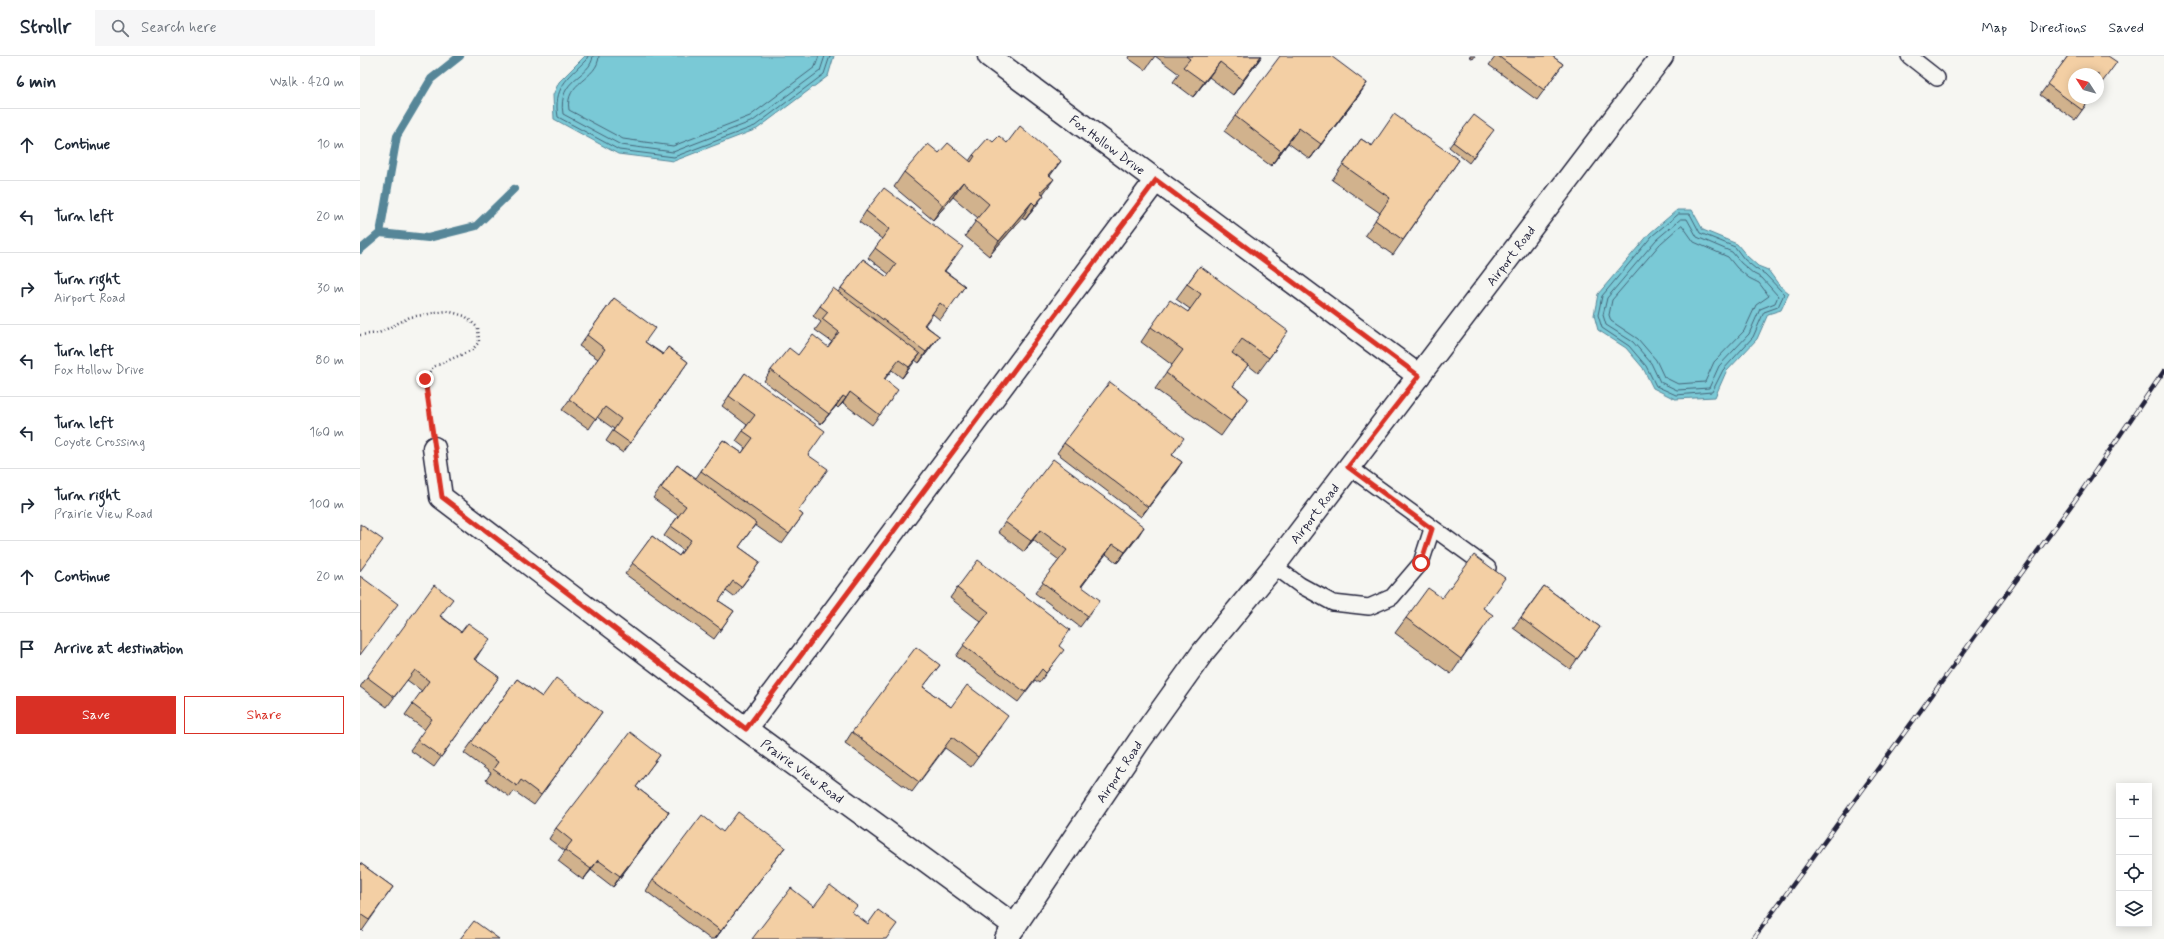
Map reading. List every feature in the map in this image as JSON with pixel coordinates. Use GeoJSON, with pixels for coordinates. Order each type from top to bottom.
{"type":"FeatureCollection","features":[{"type":"Feature","properties":{"kind":"street","name":"Fox Hollow Drive"},"geometry":{"type":"LineString","coordinates":[[989,56],[1419,376]]}},
{"type":"Feature","properties":{"kind":"street","name":"Airport Road"},"geometry":{"type":"LineString","coordinates":[[1011,933],[1169,698],[1203,652],[1274,566],[1662,56]]}},
{"type":"Feature","properties":{"kind":"street"},"geometry":{"type":"LineString","coordinates":[[746,729],[1156,180]]}},
{"type":"Feature","properties":{"kind":"street","name":"Prairie View Road"},"geometry":{"type":"LineString","coordinates":[[434,448],[442,497],[1011,933]]}},
{"type":"Feature","properties":{"kind":"lane"},"geometry":{"type":"LineString","coordinates":[[1909,56],[1937,78]]}},
{"type":"Feature","properties":{"kind":"lane"},"geometry":{"type":"LineString","coordinates":[[1348,467],[1493,572]]}},
{"type":"Feature","properties":{"kind":"lane"},"geometry":{"type":"LineString","coordinates":[[1274,566],[1300,585],[1333,603],[1369,607],[1392,597],[1421,563],[1432,529]]}},
{"type":"Feature","properties":{"kind":"path"},"geometry":{"type":"LineString","coordinates":[[360,335],[379,333],[410,317],[447,311],[465,316],[478,328],[479,342],[472,350],[433,367],[425,379],[434,448]]}},
{"type":"Feature","properties":{"kind":"water"},"geometry":{"type":"Polygon","coordinates":[[[585,56],[834,56],[828,76],[757,129],[674,161],[618,154],[554,119],[553,95],[559,82],[585,56]]]}},
{"type":"Feature","properties":{"kind":"water"},"geometry":{"type":"Polygon","coordinates":[[[1677,210],[1692,210],[1703,230],[1737,244],[1758,266],[1768,270],[1779,285],[1789,293],[1781,310],[1768,314],[1757,339],[1726,372],[1715,397],[1675,399],[1653,388],[1643,368],[1626,348],[1598,330],[1594,315],[1598,294],[1650,233],[1677,210]]]}},
{"type":"Feature","properties":{"kind":"building"},"geometry":{"type":"Polygon","coordinates":[[[1186,56],[1261,56],[1243,80],[1220,62],[1204,82],[1183,67],[1190,59],[1186,56]]]}},
{"type":"Feature","properties":{"kind":"building"},"geometry":{"type":"Polygon","coordinates":[[[1280,56],[1331,56],[1367,83],[1321,144],[1299,128],[1281,151],[1235,116],[1280,56]]]}},
{"type":"Feature","properties":{"kind":"building"},"geometry":{"type":"Polygon","coordinates":[[[1498,56],[1552,56],[1563,64],[1544,90],[1498,56]]]}},
{"type":"Feature","properties":{"kind":"building"},"geometry":{"type":"Polygon","coordinates":[[[2068,56],[2108,56],[2117,62],[2104,80],[2104,68],[2068,68],[2068,100],[2047,84],[2068,56]]]}},
{"type":"Feature","properties":{"kind":"building"},"geometry":{"type":"Polygon","coordinates":[[[2074,104],[2086,104],[2082,110],[2074,104]]]}},
{"type":"Feature","properties":{"kind":"building"},"geometry":{"type":"Polygon","coordinates":[[[1394,114],[1459,160],[1403,240],[1375,220],[1390,198],[1343,165],[1361,139],[1372,146],[1394,114]]]}},
{"type":"Feature","properties":{"kind":"building"},"geometry":{"type":"Polygon","coordinates":[[[1474,115],[1494,130],[1473,157],[1453,142],[1474,115]]]}},
{"type":"Feature","properties":{"kind":"building"},"geometry":{"type":"Polygon","coordinates":[[[1020,126],[1061,161],[1049,175],[1054,179],[1040,192],[1044,195],[1035,205],[1032,202],[999,241],[975,221],[989,204],[963,182],[943,205],[904,172],[928,144],[939,153],[948,143],[971,162],[975,156],[973,155],[988,138],[993,142],[999,136],[1007,143],[1020,126]]]}},
{"type":"Feature","properties":{"kind":"building"},"geometry":{"type":"Polygon","coordinates":[[[884,188],[963,247],[944,271],[965,286],[948,310],[940,303],[924,325],[939,336],[926,352],[841,288],[863,259],[887,277],[896,264],[875,248],[889,229],[866,211],[884,188]]]}},
{"type":"Feature","properties":{"kind":"building"},"geometry":{"type":"Polygon","coordinates":[[[1200,266],[1288,331],[1269,358],[1242,339],[1232,353],[1248,365],[1233,386],[1248,398],[1231,421],[1166,373],[1183,350],[1151,327],[1170,300],[1188,312],[1201,294],[1187,284],[1200,266]]]}},
{"type":"Feature","properties":{"kind":"building"},"geometry":{"type":"Polygon","coordinates":[[[833,288],[920,354],[909,367],[899,360],[884,379],[898,390],[880,415],[850,392],[846,398],[843,396],[829,414],[771,370],[789,348],[798,355],[813,335],[828,347],[839,332],[822,319],[828,312],[820,306],[833,288]]]}},
{"type":"Feature","properties":{"kind":"building"},"geometry":{"type":"Polygon","coordinates":[[[614,298],[655,328],[645,342],[663,355],[668,347],[688,362],[630,443],[613,431],[621,419],[605,407],[596,419],[569,399],[605,349],[587,335],[614,298]]]}},
{"type":"Feature","properties":{"kind":"building"},"geometry":{"type":"Polygon","coordinates":[[[745,373],[825,431],[808,455],[828,469],[798,511],[803,515],[789,534],[701,471],[723,440],[742,453],[753,438],[743,431],[755,415],[729,396],[745,373]]]}},
{"type":"Feature","properties":{"kind":"building"},"geometry":{"type":"Polygon","coordinates":[[[1110,382],[1184,438],[1172,455],[1182,462],[1148,507],[1064,443],[1110,382]]]}},
{"type":"Feature","properties":{"kind":"building"},"geometry":{"type":"Polygon","coordinates":[[[1053,459],[1144,527],[1125,552],[1113,544],[1081,586],[1100,600],[1088,616],[1042,582],[1067,550],[1040,530],[1031,541],[1005,522],[1053,459]]]}},
{"type":"Feature","properties":{"kind":"building"},"geometry":{"type":"Polygon","coordinates":[[[677,465],[756,523],[739,547],[760,562],[741,587],[733,581],[719,601],[734,611],[721,629],[632,563],[652,536],[679,556],[691,540],[671,526],[686,506],[661,488],[677,465]]]}},
{"type":"Feature","properties":{"kind":"building"},"geometry":{"type":"Polygon","coordinates":[[[360,524],[383,540],[360,571],[360,524]]]}},
{"type":"Feature","properties":{"kind":"building"},"geometry":{"type":"Polygon","coordinates":[[[1474,555],[1505,578],[1483,608],[1493,615],[1461,659],[1406,618],[1428,588],[1442,598],[1474,555]]]}},
{"type":"Feature","properties":{"kind":"building"},"geometry":{"type":"Polygon","coordinates":[[[978,560],[1070,630],[1059,646],[1064,650],[1046,673],[1042,669],[1025,692],[963,645],[989,612],[957,588],[978,560]]]}},
{"type":"Feature","properties":{"kind":"building"},"geometry":{"type":"Polygon","coordinates":[[[360,576],[398,604],[360,655],[360,576]]]}},
{"type":"Feature","properties":{"kind":"building"},"geometry":{"type":"Polygon","coordinates":[[[434,585],[453,599],[440,616],[461,632],[468,623],[490,639],[474,659],[499,677],[441,757],[417,740],[432,719],[412,704],[429,681],[415,670],[394,697],[367,677],[434,585]]]}},
{"type":"Feature","properties":{"kind":"building"},"geometry":{"type":"Polygon","coordinates":[[[1544,586],[1600,627],[1577,659],[1521,618],[1544,586]]]}},
{"type":"Feature","properties":{"kind":"building"},"geometry":{"type":"Polygon","coordinates":[[[916,647],[940,665],[923,687],[951,707],[967,685],[1008,716],[978,757],[952,737],[919,782],[852,732],[916,647]]]}},
{"type":"Feature","properties":{"kind":"building"},"geometry":{"type":"Polygon","coordinates":[[[556,678],[602,712],[541,795],[521,780],[517,786],[493,769],[498,762],[471,743],[517,679],[542,697],[556,678]]]}},
{"type":"Feature","properties":{"kind":"building"},"geometry":{"type":"Polygon","coordinates":[[[630,732],[660,755],[636,787],[669,812],[620,876],[598,860],[591,869],[565,850],[572,841],[556,828],[630,732]]]}},
{"type":"Feature","properties":{"kind":"building"},"geometry":{"type":"Polygon","coordinates":[[[738,812],[785,847],[721,931],[653,880],[702,815],[723,832],[738,812]]]}},
{"type":"Feature","properties":{"kind":"building"},"geometry":{"type":"Polygon","coordinates":[[[360,863],[393,887],[369,920],[360,914],[360,863]]]}},
{"type":"Feature","properties":{"kind":"building"},"geometry":{"type":"Polygon","coordinates":[[[830,885],[857,906],[852,912],[868,924],[878,910],[897,924],[886,939],[752,939],[791,888],[814,906],[830,885]]]}},
{"type":"Feature","properties":{"kind":"building"},"geometry":{"type":"Polygon","coordinates":[[[474,921],[499,939],[460,939],[474,921]]]}},
{"type":"Feature","properties":{"kind":"waterway"},"geometry":{"type":"LineString","coordinates":[[360,250],[380,233],[397,136],[431,79],[460,56]]}},
{"type":"Feature","properties":{"kind":"waterway"},"geometry":{"type":"LineString","coordinates":[[380,233],[428,238],[476,226],[514,189]]}},
{"type":"Feature","properties":{"kind":"railway"},"geometry":{"type":"LineString","coordinates":[[1753,939],[2081,492],[2164,371]]}},
{"type":"Feature","properties":{"kind":"route"},"geometry":{"type":"LineString","coordinates":[[425,379],[442,497],[746,729],[1156,180],[1419,376],[1348,467],[1432,529],[1421,563]]}}]}
